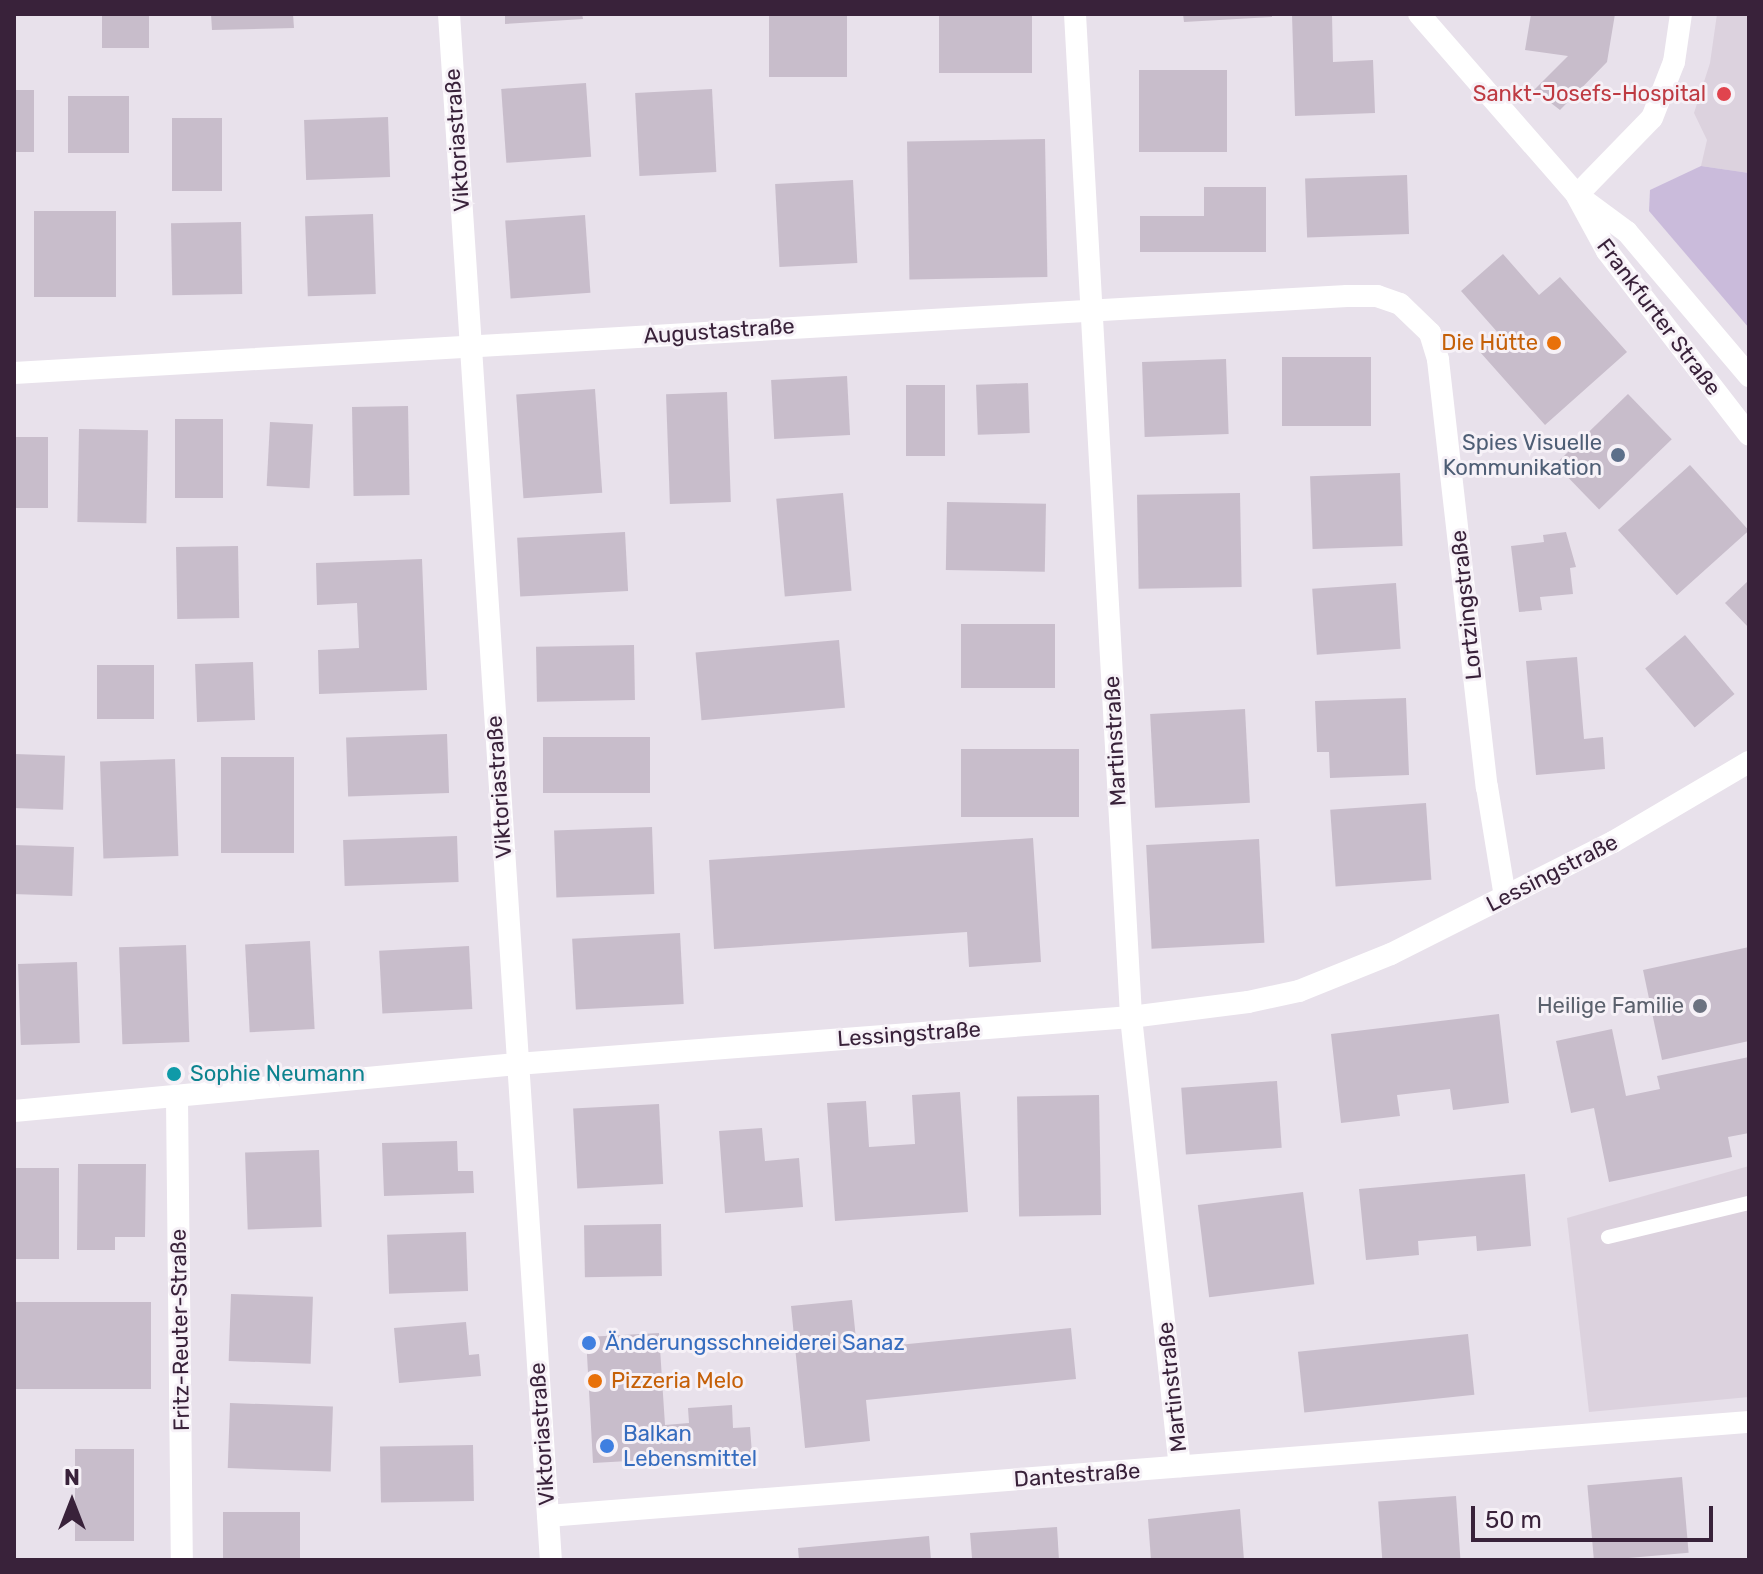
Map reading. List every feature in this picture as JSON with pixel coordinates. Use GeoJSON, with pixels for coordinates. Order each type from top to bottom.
{"type":"FeatureCollection","features":[{"type":"Feature","properties":{"kind":"street","name":"Viktoriastraße"},"geometry":{"type":"LineString","coordinates":[[449,14],[551,1560]]}},
{"type":"Feature","properties":{"kind":"street","name":"Martinstraße"},"geometry":{"type":"LineString","coordinates":[[1075,14],[1131,1017],[1180,1466]]}},
{"type":"Feature","properties":{"kind":"street","name":"Frankfurter Straße"},"geometry":{"type":"LineString","coordinates":[[1419,14],[1577,195],[1627,232],[1749,376]]}},
{"type":"Feature","properties":{"kind":"street"},"geometry":{"type":"LineString","coordinates":[[1577,195],[1633,144],[1652,118],[1674,62],[1681,14]]}},
{"type":"Feature","properties":{"kind":"street","name":"Frankfurter Straße"},"geometry":{"type":"LineString","coordinates":[[1577,195],[1607,251],[1749,435]]}},
{"type":"Feature","properties":{"kind":"street","name":"Augustastraße"},"geometry":{"type":"LineString","coordinates":[[14,373],[1377,296],[1418,317]]}},
{"type":"Feature","properties":{"kind":"street","name":"Lortzingstraße"},"geometry":{"type":"LineString","coordinates":[[1418,317],[1438,360],[1487,787],[1505,897]]}},
{"type":"Feature","properties":{"kind":"street","name":"Lessingstraße"},"geometry":{"type":"LineString","coordinates":[[14,1111],[177,1099],[517,1064],[1131,1017],[1299,991],[1505,897],[1679,807],[1749,762]]}},
{"type":"Feature","properties":{"kind":"street","name":"Fritz-Reuter-Straße"},"geometry":{"type":"LineString","coordinates":[[177,1099],[182,1560]]}},
{"type":"Feature","properties":{"kind":"street","name":"Dantestraße"},"geometry":{"type":"LineString","coordinates":[[548,1516],[1749,1422]]}},
{"type":"Feature","properties":{"kind":"lane"},"geometry":{"type":"LineString","coordinates":[[1608,1237],[1749,1203]]}},
{"type":"Feature","properties":{"kind":"shaded area","name":"Sankt-Josefs-Hospital"},"geometry":{"type":"Polygon","coordinates":[[[1717,14],[1749,14],[1749,173],[1701,166],[1707,140],[1694,113],[1710,63],[1717,14]]]}},
{"type":"Feature","properties":{"kind":"shaded area"},"geometry":{"type":"Polygon","coordinates":[[[1701,166],[1749,173],[1749,328],[1649,211],[1650,190],[1701,166]]]}},
{"type":"Feature","properties":{"kind":"shaded area"},"geometry":{"type":"Polygon","coordinates":[[[1749,1166],[1749,1397],[1589,1412],[1567,1218],[1749,1166]]]}},
{"type":"Feature","properties":{"kind":"building"},"geometry":{"type":"Polygon","coordinates":[[[102,14],[149,14],[149,48],[102,48],[102,14]]]}},
{"type":"Feature","properties":{"kind":"building"},"geometry":{"type":"Polygon","coordinates":[[[211,14],[293,14],[294,28],[212,30],[211,14]]]}},
{"type":"Feature","properties":{"kind":"building"},"geometry":{"type":"Polygon","coordinates":[[[505,14],[582,14],[583,19],[505,24],[505,14]]]}},
{"type":"Feature","properties":{"kind":"building"},"geometry":{"type":"Polygon","coordinates":[[[769,14],[847,14],[847,77],[769,77],[769,14]]]}},
{"type":"Feature","properties":{"kind":"building"},"geometry":{"type":"Polygon","coordinates":[[[939,14],[1032,14],[1032,73],[939,73],[939,14]]]}},
{"type":"Feature","properties":{"kind":"building"},"geometry":{"type":"Polygon","coordinates":[[[1183,14],[1272,14],[1272,17],[1184,22],[1183,14]]]}},
{"type":"Feature","properties":{"kind":"building"},"geometry":{"type":"Polygon","coordinates":[[[1292,14],[1332,14],[1333,62],[1373,60],[1375,113],[1295,116],[1292,14]]]}},
{"type":"Feature","properties":{"kind":"building"},"geometry":{"type":"Polygon","coordinates":[[[1531,14],[1615,14],[1607,62],[1560,110],[1534,90],[1568,56],[1525,50],[1531,14]]]}},
{"type":"Feature","properties":{"kind":"building"},"geometry":{"type":"Polygon","coordinates":[[[1139,70],[1227,70],[1227,152],[1139,152],[1139,70]]]}},
{"type":"Feature","properties":{"kind":"building"},"geometry":{"type":"Polygon","coordinates":[[[586,83],[591,157],[506,163],[501,89],[586,83]]]}},
{"type":"Feature","properties":{"kind":"building"},"geometry":{"type":"Polygon","coordinates":[[[712,89],[716,172],[639,176],[635,93],[712,89]]]}},
{"type":"Feature","properties":{"kind":"building"},"geometry":{"type":"Polygon","coordinates":[[[14,90],[34,90],[34,152],[14,152],[14,90]]]}},
{"type":"Feature","properties":{"kind":"building"},"geometry":{"type":"Polygon","coordinates":[[[68,96],[129,96],[129,153],[68,153],[68,96]]]}},
{"type":"Feature","properties":{"kind":"building"},"geometry":{"type":"Polygon","coordinates":[[[388,117],[390,177],[306,180],[304,120],[388,117]]]}},
{"type":"Feature","properties":{"kind":"building"},"geometry":{"type":"Polygon","coordinates":[[[172,118],[222,118],[222,191],[172,191],[172,118]]]}},
{"type":"Feature","properties":{"kind":"building"},"geometry":{"type":"Polygon","coordinates":[[[1045,139],[1047,277],[909,279],[907,141],[1045,139]]]}},
{"type":"Feature","properties":{"kind":"building"},"geometry":{"type":"Polygon","coordinates":[[[1407,175],[1409,234],[1307,238],[1305,179],[1407,175]]]}},
{"type":"Feature","properties":{"kind":"building"},"geometry":{"type":"Polygon","coordinates":[[[853,180],[857,263],[779,267],[775,184],[853,180]]]}},
{"type":"Feature","properties":{"kind":"building"},"geometry":{"type":"Polygon","coordinates":[[[1204,187],[1266,187],[1266,252],[1140,252],[1140,216],[1204,216],[1204,187]]]}},
{"type":"Feature","properties":{"kind":"building"},"geometry":{"type":"Polygon","coordinates":[[[34,211],[116,211],[116,297],[34,297],[34,211]]]}},
{"type":"Feature","properties":{"kind":"building"},"geometry":{"type":"Polygon","coordinates":[[[373,214],[376,294],[308,296],[305,216],[373,214]]]}},
{"type":"Feature","properties":{"kind":"building"},"geometry":{"type":"Polygon","coordinates":[[[585,215],[590,293],[511,298],[505,221],[585,215]]]}},
{"type":"Feature","properties":{"kind":"building"},"geometry":{"type":"Polygon","coordinates":[[[241,222],[242,294],[172,295],[171,223],[241,222]]]}},
{"type":"Feature","properties":{"kind":"building","name":"Die Hütte"},"geometry":{"type":"Polygon","coordinates":[[[1503,254],[1539,295],[1560,277],[1627,352],[1545,425],[1480,352],[1499,334],[1461,291],[1503,254]]]}},
{"type":"Feature","properties":{"kind":"building"},"geometry":{"type":"Polygon","coordinates":[[[1282,357],[1371,357],[1371,426],[1282,426],[1282,357]]]}},
{"type":"Feature","properties":{"kind":"building"},"geometry":{"type":"Polygon","coordinates":[[[1226,359],[1229,434],[1145,437],[1142,362],[1226,359]]]}},
{"type":"Feature","properties":{"kind":"building"},"geometry":{"type":"Polygon","coordinates":[[[847,376],[850,435],[774,439],[771,380],[847,376]]]}},
{"type":"Feature","properties":{"kind":"building"},"geometry":{"type":"Polygon","coordinates":[[[1028,383],[1030,433],[978,435],[976,385],[1028,383]]]}},
{"type":"Feature","properties":{"kind":"building"},"geometry":{"type":"Polygon","coordinates":[[[906,385],[945,385],[945,456],[906,456],[906,385]]]}},
{"type":"Feature","properties":{"kind":"building"},"geometry":{"type":"Polygon","coordinates":[[[595,389],[602,493],[523,498],[516,395],[595,389]]]}},
{"type":"Feature","properties":{"kind":"building"},"geometry":{"type":"Polygon","coordinates":[[[727,392],[731,502],[670,504],[666,394],[727,392]]]}},
{"type":"Feature","properties":{"kind":"building"},"geometry":{"type":"Polygon","coordinates":[[[1628,394],[1672,439],[1599,509],[1555,464],[1628,394]]]}},
{"type":"Feature","properties":{"kind":"building"},"geometry":{"type":"Polygon","coordinates":[[[408,406],[410,495],[354,496],[352,407],[408,406]]]}},
{"type":"Feature","properties":{"kind":"building"},"geometry":{"type":"Polygon","coordinates":[[[175,419],[223,419],[223,498],[175,498],[175,419]]]}},
{"type":"Feature","properties":{"kind":"building"},"geometry":{"type":"Polygon","coordinates":[[[270,422],[313,424],[310,488],[267,486],[270,422]]]}},
{"type":"Feature","properties":{"kind":"building"},"geometry":{"type":"Polygon","coordinates":[[[79,429],[148,430],[146,523],[77,522],[79,429]]]}},
{"type":"Feature","properties":{"kind":"building"},"geometry":{"type":"Polygon","coordinates":[[[14,437],[48,437],[48,508],[14,508],[14,437]]]}},
{"type":"Feature","properties":{"kind":"building"},"geometry":{"type":"Polygon","coordinates":[[[1690,465],[1749,530],[1677,595],[1618,530],[1690,465]]]}},
{"type":"Feature","properties":{"kind":"building"},"geometry":{"type":"Polygon","coordinates":[[[1400,473],[1403,546],[1313,549],[1310,476],[1400,473]]]}},
{"type":"Feature","properties":{"kind":"building"},"geometry":{"type":"Polygon","coordinates":[[[843,493],[852,591],[785,596],[776,499],[843,493]]]}},
{"type":"Feature","properties":{"kind":"building"},"geometry":{"type":"Polygon","coordinates":[[[1240,493],[1242,587],[1139,589],[1137,495],[1240,493]]]}},
{"type":"Feature","properties":{"kind":"building"},"geometry":{"type":"Polygon","coordinates":[[[947,502],[1046,504],[1045,572],[946,570],[947,502]]]}},
{"type":"Feature","properties":{"kind":"building"},"geometry":{"type":"Polygon","coordinates":[[[625,532],[628,591],[520,597],[517,538],[625,532]]]}},
{"type":"Feature","properties":{"kind":"building"},"geometry":{"type":"Polygon","coordinates":[[[1566,532],[1576,567],[1570,568],[1573,594],[1540,597],[1542,610],[1519,612],[1511,546],[1544,542],[1543,535],[1566,532]]]}},
{"type":"Feature","properties":{"kind":"building"},"geometry":{"type":"Polygon","coordinates":[[[238,546],[239,618],[177,619],[176,547],[238,546]]]}},
{"type":"Feature","properties":{"kind":"building"},"geometry":{"type":"Polygon","coordinates":[[[422,559],[427,690],[319,694],[318,650],[359,648],[357,603],[317,605],[316,563],[422,559]]]}},
{"type":"Feature","properties":{"kind":"building"},"geometry":{"type":"Polygon","coordinates":[[[1749,580],[1749,628],[1725,603],[1749,580]]]}},
{"type":"Feature","properties":{"kind":"building"},"geometry":{"type":"Polygon","coordinates":[[[1396,583],[1401,649],[1317,655],[1312,589],[1396,583]]]}},
{"type":"Feature","properties":{"kind":"building"},"geometry":{"type":"Polygon","coordinates":[[[961,624],[1055,624],[1055,688],[961,688],[961,624]]]}},
{"type":"Feature","properties":{"kind":"building"},"geometry":{"type":"Polygon","coordinates":[[[1685,635],[1734,694],[1695,727],[1645,668],[1685,635]]]}},
{"type":"Feature","properties":{"kind":"building"},"geometry":{"type":"Polygon","coordinates":[[[839,640],[845,708],[701,720],[696,653],[839,640]]]}},
{"type":"Feature","properties":{"kind":"building"},"geometry":{"type":"Polygon","coordinates":[[[634,645],[635,700],[537,702],[536,647],[634,645]]]}},
{"type":"Feature","properties":{"kind":"building"},"geometry":{"type":"Polygon","coordinates":[[[1577,657],[1584,739],[1603,737],[1605,769],[1536,775],[1526,661],[1577,657]]]}},
{"type":"Feature","properties":{"kind":"building"},"geometry":{"type":"Polygon","coordinates":[[[253,662],[255,720],[197,722],[195,664],[253,662]]]}},
{"type":"Feature","properties":{"kind":"building"},"geometry":{"type":"Polygon","coordinates":[[[97,665],[154,665],[154,719],[97,719],[97,665]]]}},
{"type":"Feature","properties":{"kind":"building"},"geometry":{"type":"Polygon","coordinates":[[[1406,698],[1409,775],[1330,778],[1329,752],[1317,752],[1315,701],[1406,698]]]}},
{"type":"Feature","properties":{"kind":"building"},"geometry":{"type":"Polygon","coordinates":[[[1245,709],[1250,803],[1155,808],[1150,714],[1245,709]]]}},
{"type":"Feature","properties":{"kind":"building"},"geometry":{"type":"Polygon","coordinates":[[[447,734],[449,793],[348,796],[346,738],[447,734]]]}},
{"type":"Feature","properties":{"kind":"building"},"geometry":{"type":"Polygon","coordinates":[[[543,737],[650,737],[650,793],[543,793],[543,737]]]}},
{"type":"Feature","properties":{"kind":"building"},"geometry":{"type":"Polygon","coordinates":[[[961,749],[1079,749],[1079,817],[961,817],[961,749]]]}},
{"type":"Feature","properties":{"kind":"building"},"geometry":{"type":"Polygon","coordinates":[[[15,754],[65,756],[63,810],[14,808],[15,754]]]}},
{"type":"Feature","properties":{"kind":"building"},"geometry":{"type":"Polygon","coordinates":[[[221,757],[294,757],[294,853],[221,853],[221,757]]]}},
{"type":"Feature","properties":{"kind":"building"},"geometry":{"type":"Polygon","coordinates":[[[175,759],[178,856],[103,859],[100,762],[175,759]]]}},
{"type":"Feature","properties":{"kind":"building"},"geometry":{"type":"Polygon","coordinates":[[[1426,803],[1431,880],[1336,887],[1330,810],[1426,803]]]}},
{"type":"Feature","properties":{"kind":"building"},"geometry":{"type":"Polygon","coordinates":[[[652,827],[654,894],[556,897],[554,830],[652,827]]]}},
{"type":"Feature","properties":{"kind":"building"},"geometry":{"type":"Polygon","coordinates":[[[457,836],[459,882],[345,886],[343,840],[457,836]]]}},
{"type":"Feature","properties":{"kind":"building"},"geometry":{"type":"Polygon","coordinates":[[[1033,838],[1041,962],[969,967],[967,932],[714,949],[709,860],[1033,838]]]}},
{"type":"Feature","properties":{"kind":"building"},"geometry":{"type":"Polygon","coordinates":[[[1259,839],[1264,943],[1152,949],[1146,845],[1259,839]]]}},
{"type":"Feature","properties":{"kind":"building"},"geometry":{"type":"Polygon","coordinates":[[[14,845],[74,847],[72,896],[14,894],[14,845]]]}},
{"type":"Feature","properties":{"kind":"building"},"geometry":{"type":"Polygon","coordinates":[[[680,933],[684,1004],[576,1010],[572,939],[680,933]]]}},
{"type":"Feature","properties":{"kind":"building"},"geometry":{"type":"Polygon","coordinates":[[[310,941],[315,1029],[250,1032],[245,944],[310,941]]]}},
{"type":"Feature","properties":{"kind":"building"},"geometry":{"type":"Polygon","coordinates":[[[186,945],[189,1042],[122,1044],[119,947],[186,945]]]}},
{"type":"Feature","properties":{"kind":"building"},"geometry":{"type":"Polygon","coordinates":[[[469,946],[472,1009],[382,1014],[379,951],[469,946]]]}},
{"type":"Feature","properties":{"kind":"building","name":"Heilige Familie"},"geometry":{"type":"Polygon","coordinates":[[[1749,947],[1749,1041],[1662,1060],[1643,970],[1749,947]]]}},
{"type":"Feature","properties":{"kind":"building"},"geometry":{"type":"Polygon","coordinates":[[[77,962],[80,1043],[21,1045],[18,964],[77,962]]]}},
{"type":"Feature","properties":{"kind":"building"},"geometry":{"type":"Polygon","coordinates":[[[1499,1014],[1509,1103],[1453,1110],[1450,1089],[1397,1095],[1400,1116],[1341,1123],[1331,1034],[1499,1014]]]}},
{"type":"Feature","properties":{"kind":"building"},"geometry":{"type":"Polygon","coordinates":[[[1612,1029],[1626,1096],[1660,1089],[1657,1076],[1749,1057],[1749,1133],[1728,1137],[1732,1157],[1609,1182],[1594,1108],[1571,1113],[1556,1041],[1612,1029]]]}},
{"type":"Feature","properties":{"kind":"building"},"geometry":{"type":"Polygon","coordinates":[[[1277,1081],[1282,1148],[1186,1155],[1181,1088],[1277,1081]]]}},
{"type":"Feature","properties":{"kind":"building"},"geometry":{"type":"Polygon","coordinates":[[[960,1092],[968,1212],[835,1221],[827,1103],[866,1101],[869,1147],[915,1144],[912,1095],[960,1092]]]}},
{"type":"Feature","properties":{"kind":"building"},"geometry":{"type":"Polygon","coordinates":[[[1099,1095],[1101,1215],[1019,1216],[1017,1096],[1099,1095]]]}},
{"type":"Feature","properties":{"kind":"building"},"geometry":{"type":"Polygon","coordinates":[[[659,1104],[663,1184],[577,1188],[573,1109],[659,1104]]]}},
{"type":"Feature","properties":{"kind":"building"},"geometry":{"type":"Polygon","coordinates":[[[762,1128],[765,1161],[799,1158],[803,1207],[725,1213],[719,1131],[762,1128]]]}},
{"type":"Feature","properties":{"kind":"building"},"geometry":{"type":"Polygon","coordinates":[[[457,1141],[458,1171],[473,1171],[474,1193],[384,1196],[382,1143],[457,1141]]]}},
{"type":"Feature","properties":{"kind":"building"},"geometry":{"type":"Polygon","coordinates":[[[319,1150],[322,1227],[248,1230],[245,1153],[319,1150]]]}},
{"type":"Feature","properties":{"kind":"building"},"geometry":{"type":"Polygon","coordinates":[[[78,1164],[146,1164],[145,1237],[115,1237],[115,1250],[77,1250],[78,1164]]]}},
{"type":"Feature","properties":{"kind":"building"},"geometry":{"type":"Polygon","coordinates":[[[14,1168],[59,1168],[59,1259],[14,1259],[14,1168]]]}},
{"type":"Feature","properties":{"kind":"building"},"geometry":{"type":"Polygon","coordinates":[[[1525,1174],[1531,1246],[1477,1251],[1476,1236],[1418,1241],[1419,1255],[1366,1260],[1359,1189],[1525,1174]]]}},
{"type":"Feature","properties":{"kind":"building"},"geometry":{"type":"Polygon","coordinates":[[[1303,1192],[1314,1284],[1209,1297],[1198,1205],[1303,1192]]]}},
{"type":"Feature","properties":{"kind":"building"},"geometry":{"type":"Polygon","coordinates":[[[661,1224],[662,1276],[585,1277],[584,1225],[661,1224]]]}},
{"type":"Feature","properties":{"kind":"building"},"geometry":{"type":"Polygon","coordinates":[[[466,1232],[468,1291],[389,1294],[387,1235],[466,1232]]]}},
{"type":"Feature","properties":{"kind":"building"},"geometry":{"type":"Polygon","coordinates":[[[231,1294],[313,1297],[311,1364],[229,1361],[231,1294]]]}},
{"type":"Feature","properties":{"kind":"building"},"geometry":{"type":"Polygon","coordinates":[[[852,1300],[857,1349],[1071,1328],[1076,1379],[866,1400],[870,1441],[805,1448],[791,1306],[852,1300]]]}},
{"type":"Feature","properties":{"kind":"building"},"geometry":{"type":"Polygon","coordinates":[[[14,1302],[151,1302],[151,1389],[14,1389],[14,1302]]]}},
{"type":"Feature","properties":{"kind":"building"},"geometry":{"type":"Polygon","coordinates":[[[466,1322],[469,1355],[479,1354],[481,1376],[399,1383],[394,1328],[466,1322]]]}},
{"type":"Feature","properties":{"kind":"building"},"geometry":{"type":"Polygon","coordinates":[[[659,1333],[665,1425],[689,1423],[688,1408],[732,1405],[733,1428],[750,1427],[752,1454],[593,1463],[586,1337],[659,1333]]]}},
{"type":"Feature","properties":{"kind":"building"},"geometry":{"type":"Polygon","coordinates":[[[1468,1334],[1474,1395],[1304,1413],[1298,1352],[1468,1334]]]}},
{"type":"Feature","properties":{"kind":"building"},"geometry":{"type":"Polygon","coordinates":[[[230,1403],[333,1407],[331,1472],[228,1468],[230,1403]]]}},
{"type":"Feature","properties":{"kind":"building"},"geometry":{"type":"Polygon","coordinates":[[[473,1445],[474,1501],[381,1503],[380,1447],[473,1445]]]}},
{"type":"Feature","properties":{"kind":"building"},"geometry":{"type":"Polygon","coordinates":[[[75,1449],[134,1449],[134,1541],[75,1541],[75,1449]]]}},
{"type":"Feature","properties":{"kind":"building"},"geometry":{"type":"Polygon","coordinates":[[[1682,1477],[1689,1553],[1594,1560],[1587,1485],[1682,1477]]]}},
{"type":"Feature","properties":{"kind":"building"},"geometry":{"type":"Polygon","coordinates":[[[1456,1496],[1460,1560],[1382,1560],[1378,1501],[1456,1496]]]}},
{"type":"Feature","properties":{"kind":"building"},"geometry":{"type":"Polygon","coordinates":[[[1240,1509],[1244,1560],[1151,1560],[1148,1519],[1240,1509]]]}},
{"type":"Feature","properties":{"kind":"building"},"geometry":{"type":"Polygon","coordinates":[[[223,1512],[300,1512],[300,1560],[223,1560],[223,1512]]]}},
{"type":"Feature","properties":{"kind":"building"},"geometry":{"type":"Polygon","coordinates":[[[1057,1527],[1059,1560],[972,1558],[970,1533],[1057,1527]]]}},
{"type":"Feature","properties":{"kind":"building"},"geometry":{"type":"Polygon","coordinates":[[[929,1536],[931,1560],[799,1560],[798,1548],[929,1536]]]}},
{"type":"Feature","properties":{"kind":"place","name":"Sankt-Josefs-Hospital"},"geometry":{"type":"Point","coordinates":[1724,94]}},
{"type":"Feature","properties":{"kind":"place","name":"Die Hütte"},"geometry":{"type":"Point","coordinates":[1554,343]}},
{"type":"Feature","properties":{"kind":"place","name":"Spies Visuelle Kommunikation"},"geometry":{"type":"Point","coordinates":[1618,455]}},
{"type":"Feature","properties":{"kind":"place","name":"Heilige Familie"},"geometry":{"type":"Point","coordinates":[1700,1006]}},
{"type":"Feature","properties":{"kind":"place","name":"Sophie Neumann"},"geometry":{"type":"Point","coordinates":[174,1074]}},
{"type":"Feature","properties":{"kind":"place","name":"Änderungsschneiderei Sanaz"},"geometry":{"type":"Point","coordinates":[589,1343]}},
{"type":"Feature","properties":{"kind":"place","name":"Pizzeria Melo"},"geometry":{"type":"Point","coordinates":[595,1381]}},
{"type":"Feature","properties":{"kind":"place","name":"Balkan Lebensmittel"},"geometry":{"type":"Point","coordinates":[607,1446]}}]}
